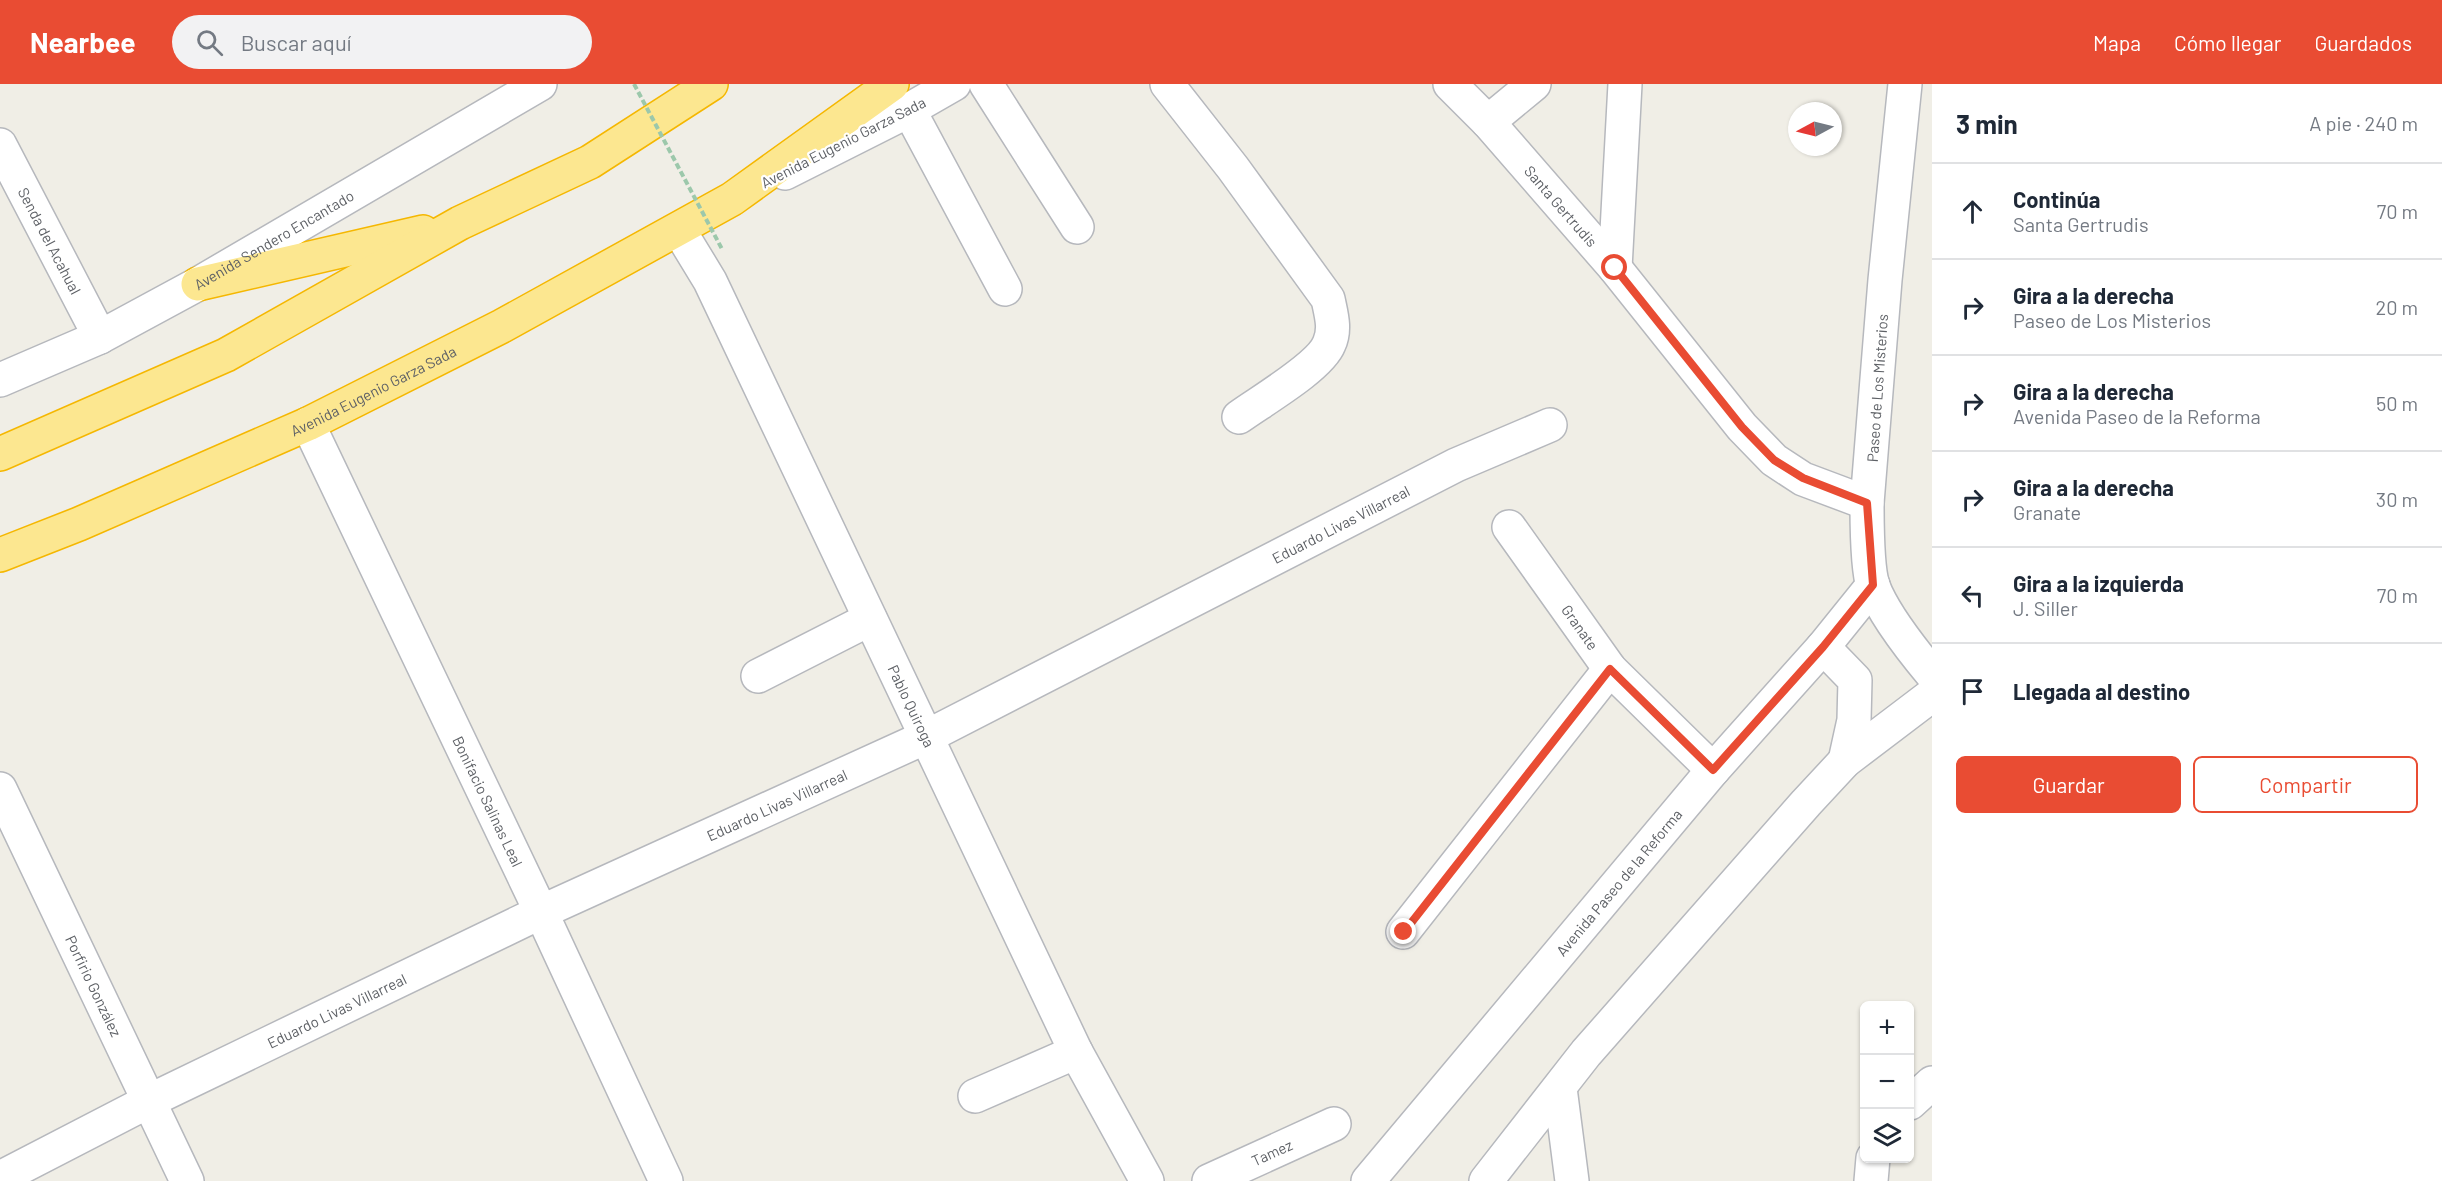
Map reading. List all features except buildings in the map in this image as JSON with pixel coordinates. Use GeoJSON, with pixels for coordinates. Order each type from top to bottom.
{"type":"FeatureCollection","features":[{"type":"Feature","properties":{"kind":"highway"},"geometry":{"type":"LineString","coordinates":[[0,454],[226,355],[460,223],[591,162],[711,84]]}},
{"type":"Feature","properties":{"kind":"highway","name":"Avenida Eugenio Garza Sada"},"geometry":{"type":"LineString","coordinates":[[0,555],[79,524],[308,424],[502,326],[679,230],[901,97]]}},
{"type":"Feature","properties":{"kind":"highway"},"geometry":{"type":"LineString","coordinates":[[198,284],[460,223]]}},
{"type":"Feature","properties":{"kind":"street","name":"Avenida Sendero Encantado"},"geometry":{"type":"LineString","coordinates":[[0,380],[100,337],[198,284],[540,84]]}},
{"type":"Feature","properties":{"kind":"street","name":"Avenida Eugenio Garza Sada"},"geometry":{"type":"LineString","coordinates":[[901,97],[954,84]]}},
{"type":"Feature","properties":{"kind":"street"},"geometry":{"type":"LineString","coordinates":[[987,84],[1077,227]]}},
{"type":"Feature","properties":{"kind":"street"},"geometry":{"type":"LineString","coordinates":[[1167,84],[1233,168],[1328,299],[1334,325],[1329,345],[1316,363],[1239,417]]}},
{"type":"Feature","properties":{"kind":"street","name":"Santa Gertrudis"},"geometry":{"type":"LineString","coordinates":[[1450,84],[1488,122],[1615,268],[1742,427],[1774,460],[1803,478],[1867,503]]}},
{"type":"Feature","properties":{"kind":"street"},"geometry":{"type":"LineString","coordinates":[[1488,122],[1534,84]]}},
{"type":"Feature","properties":{"kind":"street"},"geometry":{"type":"LineString","coordinates":[[1615,268],[1625,84]]}},
{"type":"Feature","properties":{"kind":"street","name":"Paseo de Los Misterios"},"geometry":{"type":"LineString","coordinates":[[1905,84],[1885,280],[1867,503],[1873,585],[1887,611],[1932,674]]}},
{"type":"Feature","properties":{"kind":"street"},"geometry":{"type":"LineString","coordinates":[[901,97],[1005,289]]}},
{"type":"Feature","properties":{"kind":"street","name":"Senda del Acahual"},"geometry":{"type":"LineString","coordinates":[[0,146],[100,337]]}},
{"type":"Feature","properties":{"kind":"street","name":"Pablo Quiroga"},"geometry":{"type":"LineString","coordinates":[[679,230],[710,281],[1076,1052],[1147,1181]]}},
{"type":"Feature","properties":{"kind":"street","name":"Bonifacio Salinas Leal"},"geometry":{"type":"LineString","coordinates":[[308,424],[541,912],[666,1181]]}},
{"type":"Feature","properties":{"kind":"street","name":"Eduardo Livas Villarreal"},"geometry":{"type":"LineString","coordinates":[[0,1178],[149,1101],[541,912],[926,737],[1456,465],[1550,425]]}},
{"type":"Feature","properties":{"kind":"street","name":"Granate"},"geometry":{"type":"LineString","coordinates":[[1509,527],[1610,669],[1713,770]]}},
{"type":"Feature","properties":{"kind":"street","name":"Avenida Paseo de la Reforma"},"geometry":{"type":"LineString","coordinates":[[1368,1181],[1713,770],[1823,647],[1873,585]]}},
{"type":"Feature","properties":{"kind":"street"},"geometry":{"type":"LineString","coordinates":[[758,676],[870,619]]}},
{"type":"Feature","properties":{"kind":"street"},"geometry":{"type":"LineString","coordinates":[[1823,647],[1855,680],[1854,720],[1845,761]]}},
{"type":"Feature","properties":{"kind":"street"},"geometry":{"type":"LineString","coordinates":[[1404,932],[1610,669]]}},
{"type":"Feature","properties":{"kind":"street"},"geometry":{"type":"LineString","coordinates":[[1486,1181],[1594,1044],[1845,761],[1932,695]]}},
{"type":"Feature","properties":{"kind":"street","name":"Porfirio González"},"geometry":{"type":"LineString","coordinates":[[0,789],[188,1181]]}},
{"type":"Feature","properties":{"kind":"street"},"geometry":{"type":"LineString","coordinates":[[975,1096],[1076,1052]]}},
{"type":"Feature","properties":{"kind":"street"},"geometry":{"type":"LineString","coordinates":[[1914,1099],[1932,1083]]}},
{"type":"Feature","properties":{"kind":"street"},"geometry":{"type":"LineString","coordinates":[[1560,1088],[1572,1181]]}},
{"type":"Feature","properties":{"kind":"street","name":"Tamez"},"geometry":{"type":"LineString","coordinates":[[1209,1181],[1334,1124]]}},
{"type":"Feature","properties":{"kind":"street"},"geometry":{"type":"LineString","coordinates":[[1870,1181],[1872,1163]]}},
{"type":"Feature","properties":{"kind":"path"},"geometry":{"type":"LineString","coordinates":[[634,84],[722,249]]}},
{"type":"Feature","properties":{"kind":"route"},"geometry":{"type":"LineString","coordinates":[[1404,932],[1610,669],[1713,770],[1823,647],[1873,585],[1867,531],[1867,503],[1803,478],[1774,460],[1742,427],[1615,268]]}}]}
